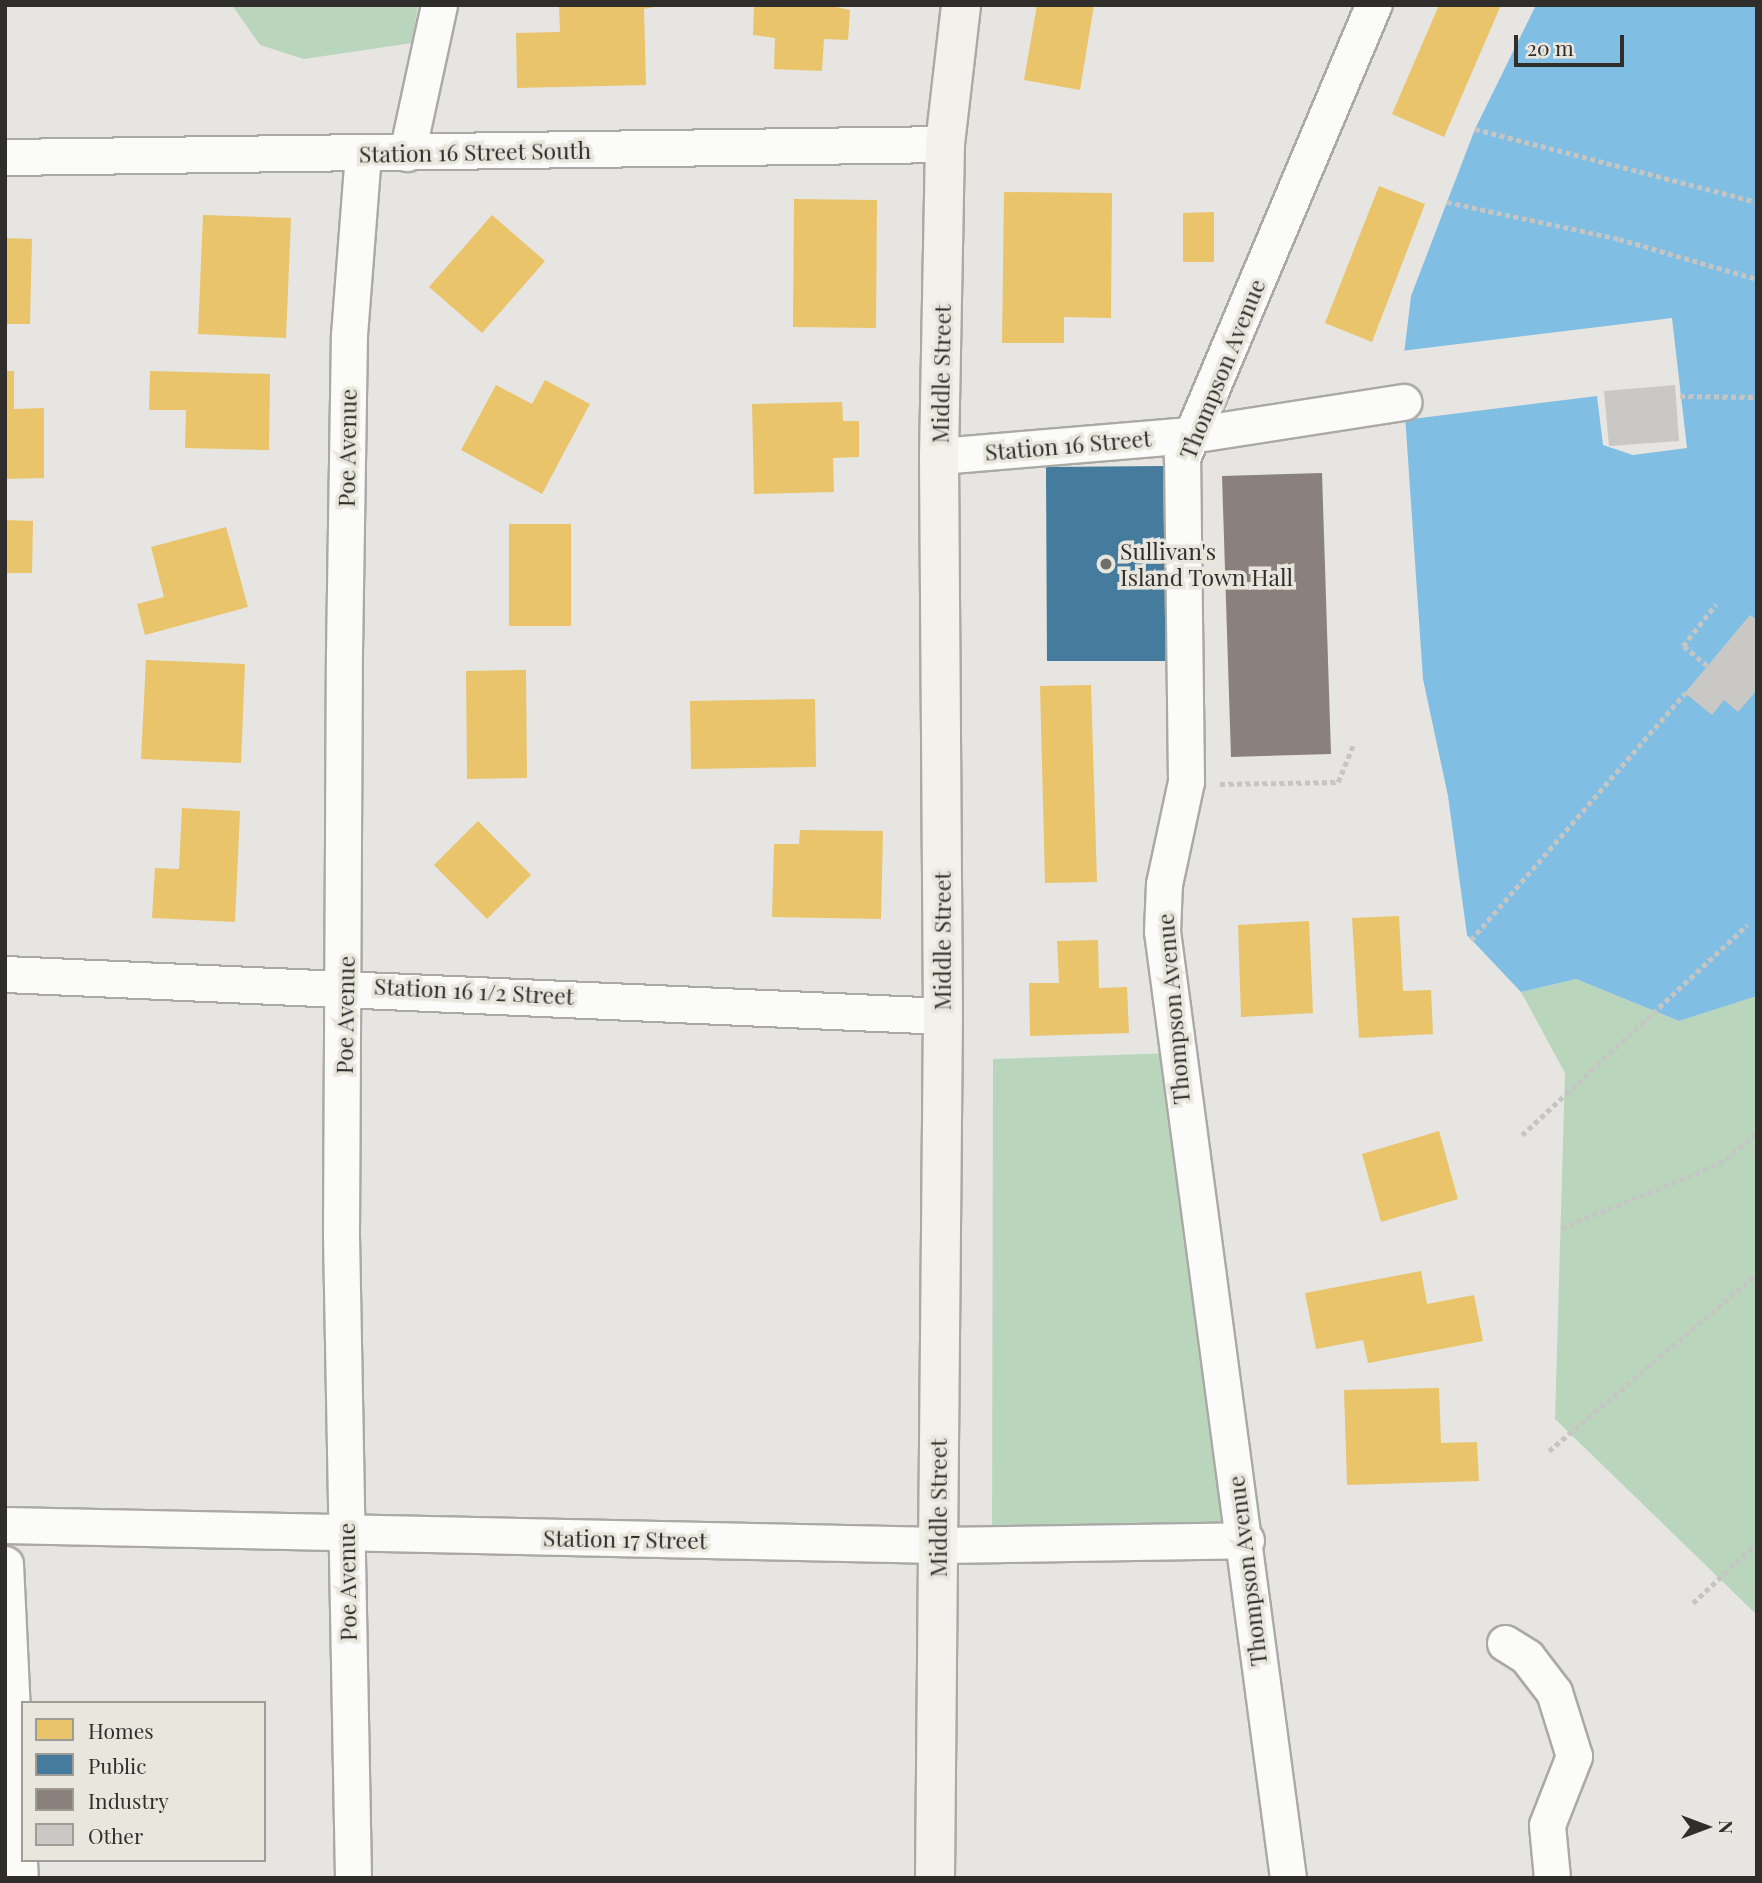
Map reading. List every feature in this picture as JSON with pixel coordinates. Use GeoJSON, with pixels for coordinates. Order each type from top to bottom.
{"type":"FeatureCollection","features":[{"type":"Feature","properties":{"kind":"street"},"geometry":{"type":"LineString","coordinates":[[408,153],[439,5]]}},
{"type":"Feature","properties":{"kind":"street","name":"Middle Street"},"geometry":{"type":"LineString","coordinates":[[935,1878],[943,1016],[939,456],[945,144],[961,5]]}},
{"type":"Feature","properties":{"kind":"street","name":"Thompson Avenue"},"geometry":{"type":"LineString","coordinates":[[1288,1878],[1246,1540],[1175,1067],[1162,931],[1164,884],[1186,781],[1182,458],[1373,5]]}},
{"type":"Feature","properties":{"kind":"street","name":"Station 16 Street South"},"geometry":{"type":"LineString","coordinates":[[5,157],[945,144]]}},
{"type":"Feature","properties":{"kind":"street","name":"Poe Avenue"},"geometry":{"type":"LineString","coordinates":[[353,1878],[346,1533],[349,335],[363,154]]}},
{"type":"Feature","properties":{"kind":"street","name":"Station 16 Street"},"geometry":{"type":"LineString","coordinates":[[939,456],[1190,435],[1403,402]]}},
{"type":"Feature","properties":{"kind":"street","name":"Station 16 1/2 Street"},"geometry":{"type":"LineString","coordinates":[[5,974],[346,985],[943,1016]]}},
{"type":"Feature","properties":{"kind":"street","name":"Station 17 Street"},"geometry":{"type":"LineString","coordinates":[[5,1525],[939,1545],[1246,1540]]}},
{"type":"Feature","properties":{"kind":"street"},"geometry":{"type":"LineString","coordinates":[[5,1564],[20,1878]]}},
{"type":"Feature","properties":{"kind":"street"},"geometry":{"type":"LineString","coordinates":[[1505,1643],[1527,1657],[1553,1692],[1582,1756],[1547,1825],[1552,1878]]}},
{"type":"Feature","properties":{"kind":"path"},"geometry":{"type":"LineString","coordinates":[[1475,129],[1757,202]]}},
{"type":"Feature","properties":{"kind":"path"},"geometry":{"type":"LineString","coordinates":[[1447,202],[1619,239],[1757,279]]}},
{"type":"Feature","properties":{"kind":"path"},"geometry":{"type":"LineString","coordinates":[[1681,396],[1757,397]]}},
{"type":"Feature","properties":{"kind":"path"},"geometry":{"type":"LineString","coordinates":[[1707,666],[1683,646],[1716,604]]}},
{"type":"Feature","properties":{"kind":"path"},"geometry":{"type":"LineString","coordinates":[[1471,940],[1685,693]]}},
{"type":"Feature","properties":{"kind":"path"},"geometry":{"type":"LineString","coordinates":[[1186,781],[1265,787],[1338,782],[1354,743]]}},
{"type":"Feature","properties":{"kind":"path"},"geometry":{"type":"LineString","coordinates":[[1522,1135],[1747,925]]}},
{"type":"Feature","properties":{"kind":"path"},"geometry":{"type":"LineString","coordinates":[[1561,1228],[1719,1164],[1757,1133]]}},
{"type":"Feature","properties":{"kind":"path"},"geometry":{"type":"LineString","coordinates":[[1549,1451],[1757,1274]]}},
{"type":"Feature","properties":{"kind":"path"},"geometry":{"type":"LineString","coordinates":[[1693,1603],[1757,1543]]}},
{"type":"Feature","properties":{"kind":"green space"},"geometry":{"type":"Polygon","coordinates":[[[232,5],[418,5],[412,43],[304,59],[260,45],[232,5]]]}},
{"type":"Feature","properties":{"kind":"green space"},"geometry":{"type":"Polygon","coordinates":[[[1576,979],[1679,1021],[1757,996],[1757,1615],[1555,1419],[1565,1073],[1521,992],[1576,979]]]}},
{"type":"Feature","properties":{"kind":"green space"},"geometry":{"type":"Polygon","coordinates":[[[1174,1053],[1246,1540],[992,1544],[993,1059],[1174,1053]]]}},
{"type":"Feature","properties":{"kind":"water"},"geometry":{"type":"Polygon","coordinates":[[[1536,5],[1757,5],[1757,996],[1679,1021],[1576,979],[1521,992],[1467,935],[1448,796],[1423,679],[1402,371],[1411,296],[1475,129],[1536,5]]]}},
{"type":"Feature","properties":{"kind":"pier"},"geometry":{"type":"Polygon","coordinates":[[[1672,318],[1687,448],[1633,455],[1603,445],[1597,396],[1404,420],[1401,351],[1672,318]]]}},
{"type":"Feature","properties":{"kind":"building: Homes"},"geometry":{"type":"Polygon","coordinates":[[[559,5],[664,5],[644,9],[646,85],[517,88],[516,33],[560,32],[559,5]]]}},
{"type":"Feature","properties":{"kind":"building: Homes"},"geometry":{"type":"Polygon","coordinates":[[[827,5],[850,10],[848,40],[824,39],[822,71],[774,69],[775,38],[753,35],[754,7],[827,5]]]}},
{"type":"Feature","properties":{"kind":"building: Homes"},"geometry":{"type":"Polygon","coordinates":[[[1037,5],[1094,5],[1080,90],[1024,80],[1037,5]]]}},
{"type":"Feature","properties":{"kind":"building: Homes"},"geometry":{"type":"Polygon","coordinates":[[[1439,5],[1501,5],[1444,137],[1392,114],[1439,5]]]}},
{"type":"Feature","properties":{"kind":"building: Homes"},"geometry":{"type":"Polygon","coordinates":[[[1379,186],[1425,204],[1372,342],[1325,323],[1379,186]]]}},
{"type":"Feature","properties":{"kind":"building: Homes"},"geometry":{"type":"Polygon","coordinates":[[[1004,192],[1112,193],[1111,318],[1064,317],[1064,343],[1002,343],[1004,192]]]}},
{"type":"Feature","properties":{"kind":"building: Homes"},"geometry":{"type":"Polygon","coordinates":[[[794,199],[877,200],[876,328],[793,327],[794,199]]]}},
{"type":"Feature","properties":{"kind":"building: Homes"},"geometry":{"type":"Polygon","coordinates":[[[1214,212],[1214,262],[1183,262],[1183,213],[1214,212]]]}},
{"type":"Feature","properties":{"kind":"building: Homes"},"geometry":{"type":"Polygon","coordinates":[[[203,215],[291,218],[286,338],[198,334],[203,215]]]}},
{"type":"Feature","properties":{"kind":"building: Homes"},"geometry":{"type":"Polygon","coordinates":[[[492,215],[545,261],[482,333],[429,287],[492,215]]]}},
{"type":"Feature","properties":{"kind":"building: Homes"},"geometry":{"type":"Polygon","coordinates":[[[5,238],[32,239],[30,324],[5,324],[5,238]]]}},
{"type":"Feature","properties":{"kind":"building: Homes"},"geometry":{"type":"Polygon","coordinates":[[[5,371],[14,371],[14,409],[44,408],[44,478],[5,479],[5,371]]]}},
{"type":"Feature","properties":{"kind":"building: Homes"},"geometry":{"type":"Polygon","coordinates":[[[150,371],[270,374],[269,450],[185,448],[186,410],[149,410],[150,371]]]}},
{"type":"Feature","properties":{"kind":"building: Homes"},"geometry":{"type":"Polygon","coordinates":[[[545,380],[590,404],[542,494],[461,450],[496,385],[532,404],[545,380]]]}},
{"type":"Feature","properties":{"kind":"building: Homes"},"geometry":{"type":"Polygon","coordinates":[[[842,402],[843,421],[859,421],[859,457],[833,458],[834,492],[754,494],[752,404],[842,402]]]}},
{"type":"Feature","properties":{"kind":"building: Homes"},"geometry":{"type":"Polygon","coordinates":[[[5,520],[33,521],[32,573],[5,573],[5,520]]]}},
{"type":"Feature","properties":{"kind":"building: Homes"},"geometry":{"type":"Polygon","coordinates":[[[509,524],[571,524],[571,626],[509,626],[509,524]]]}},
{"type":"Feature","properties":{"kind":"building: Homes"},"geometry":{"type":"Polygon","coordinates":[[[226,527],[248,607],[145,635],[137,604],[164,597],[151,547],[226,527]]]}},
{"type":"Feature","properties":{"kind":"building: Homes"},"geometry":{"type":"Polygon","coordinates":[[[146,660],[245,664],[241,763],[141,759],[146,660]]]}},
{"type":"Feature","properties":{"kind":"building: Homes"},"geometry":{"type":"Polygon","coordinates":[[[526,670],[527,778],[467,779],[466,671],[526,670]]]}},
{"type":"Feature","properties":{"kind":"building: Homes"},"geometry":{"type":"Polygon","coordinates":[[[1091,685],[1097,882],[1045,883],[1040,686],[1091,685]]]}},
{"type":"Feature","properties":{"kind":"building: Homes"},"geometry":{"type":"Polygon","coordinates":[[[815,699],[816,767],[691,769],[690,701],[815,699]]]}},
{"type":"Feature","properties":{"kind":"building: Homes"},"geometry":{"type":"Polygon","coordinates":[[[182,808],[240,811],[235,922],[152,918],[155,868],[179,869],[182,808]]]}},
{"type":"Feature","properties":{"kind":"building: Homes"},"geometry":{"type":"Polygon","coordinates":[[[478,821],[531,875],[487,919],[434,865],[478,821]]]}},
{"type":"Feature","properties":{"kind":"building: Homes"},"geometry":{"type":"Polygon","coordinates":[[[800,830],[883,831],[881,919],[772,917],[774,844],[799,844],[800,830]]]}},
{"type":"Feature","properties":{"kind":"building: Homes"},"geometry":{"type":"Polygon","coordinates":[[[1399,916],[1403,991],[1431,990],[1433,1034],[1359,1038],[1352,918],[1399,916]]]}},
{"type":"Feature","properties":{"kind":"building: Homes"},"geometry":{"type":"Polygon","coordinates":[[[1309,921],[1313,1013],[1241,1017],[1238,925],[1309,921]]]}},
{"type":"Feature","properties":{"kind":"building: Homes"},"geometry":{"type":"Polygon","coordinates":[[[1098,940],[1099,988],[1127,987],[1129,1033],[1030,1036],[1029,983],[1059,983],[1057,941],[1098,940]]]}},
{"type":"Feature","properties":{"kind":"building: Homes"},"geometry":{"type":"Polygon","coordinates":[[[1439,1131],[1458,1199],[1381,1222],[1362,1154],[1439,1131]]]}},
{"type":"Feature","properties":{"kind":"building: Homes"},"geometry":{"type":"Polygon","coordinates":[[[1421,1271],[1427,1304],[1474,1295],[1483,1341],[1368,1363],[1363,1340],[1316,1349],[1305,1293],[1421,1271]]]}},
{"type":"Feature","properties":{"kind":"building: Homes"},"geometry":{"type":"Polygon","coordinates":[[[1439,1388],[1441,1443],[1477,1442],[1479,1481],[1347,1485],[1344,1390],[1439,1388]]]}},
{"type":"Feature","properties":{"kind":"building: Public","name":"Sullivan's Island Town Hall"},"geometry":{"type":"Polygon","coordinates":[[[1165,466],[1167,661],[1047,661],[1046,467],[1165,466]]]}},
{"type":"Feature","properties":{"kind":"building: Industry"},"geometry":{"type":"Polygon","coordinates":[[[1322,473],[1331,754],[1231,757],[1222,476],[1322,473]]]}},
{"type":"Feature","properties":{"kind":"building: Other"},"geometry":{"type":"Polygon","coordinates":[[[1675,385],[1679,441],[1609,446],[1604,391],[1675,385]]]}},
{"type":"Feature","properties":{"kind":"building: Other"},"geometry":{"type":"Polygon","coordinates":[[[1750,615],[1757,620],[1757,690],[1738,712],[1724,700],[1712,715],[1685,693],[1750,615]]]}},
{"type":"Feature","properties":{"kind":"place","name":"Sullivan's Island Town Hall"},"geometry":{"type":"Point","coordinates":[1106,564]}}]}
